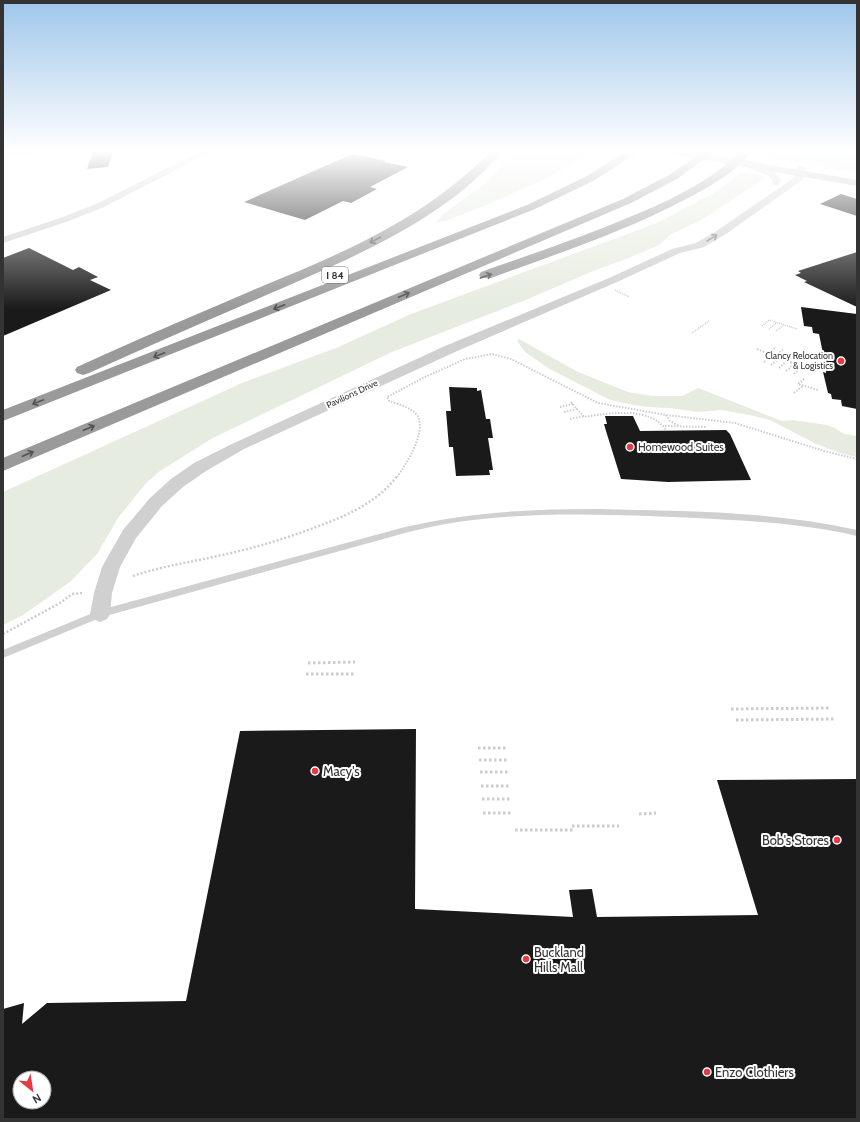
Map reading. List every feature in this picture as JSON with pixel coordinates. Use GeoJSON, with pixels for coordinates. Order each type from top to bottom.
{"type":"FeatureCollection","features":[{"type":"Feature","properties":{"kind":"highway"},"geometry":{"type":"LineString","coordinates":[[46,386],[155,337],[314,269],[370,242],[412,219],[436,203]]}},
{"type":"Feature","properties":{"kind":"highway","name":"I 84"},"geometry":{"type":"LineString","coordinates":[[3,403],[519,203]]}},
{"type":"Feature","properties":{"kind":"highway"},"geometry":{"type":"LineString","coordinates":[[3,416],[538,203]]}},
{"type":"Feature","properties":{"kind":"highway"},"geometry":{"type":"LineString","coordinates":[[76,419],[599,203]]}},
{"type":"Feature","properties":{"kind":"highway"},"geometry":{"type":"LineString","coordinates":[[3,465],[622,203]]}},
{"type":"Feature","properties":{"kind":"highway"},"geometry":{"type":"LineString","coordinates":[[200,381],[265,362],[388,312],[603,232],[667,203]]}},
{"type":"Feature","properties":{"kind":"street"},"geometry":{"type":"LineString","coordinates":[[3,240],[52,224],[104,203]]}},
{"type":"Feature","properties":{"kind":"street","name":"Pavilions Drive"},"geometry":{"type":"LineString","coordinates":[[100,614],[103,593],[111,567],[129,534],[145,513],[161,497],[177,483],[200,467],[239,446],[450,349],[618,278],[676,251],[700,245],[763,203]]}},
{"type":"Feature","properties":{"kind":"street"},"geometry":{"type":"LineString","coordinates":[[721,218],[732,225]]}},
{"type":"Feature","properties":{"kind":"street","name":"Pavilions Drive"},"geometry":{"type":"LineString","coordinates":[[676,251],[684,240],[691,236]]}},
{"type":"Feature","properties":{"kind":"lane"},"geometry":{"type":"LineString","coordinates":[[3,654],[100,614],[405,530],[447,521],[544,512],[608,512],[782,521],[857,533]]}},
{"type":"Feature","properties":{"kind":"path"},"geometry":{"type":"LineString","coordinates":[[615,290],[629,296]]}},
{"type":"Feature","properties":{"kind":"path"},"geometry":{"type":"LineString","coordinates":[[762,326],[769,320],[783,326],[796,329]]}},
{"type":"Feature","properties":{"kind":"path"},"geometry":{"type":"LineString","coordinates":[[692,333],[709,321]]}},
{"type":"Feature","properties":{"kind":"path"},"geometry":{"type":"LineString","coordinates":[[769,329],[776,323]]}},
{"type":"Feature","properties":{"kind":"path"},"geometry":{"type":"LineString","coordinates":[[776,331],[783,326]]}},
{"type":"Feature","properties":{"kind":"path"},"geometry":{"type":"LineString","coordinates":[[768,354],[776,347]]}},
{"type":"Feature","properties":{"kind":"path"},"geometry":{"type":"LineString","coordinates":[[757,349],[788,362],[814,370]]}},
{"type":"Feature","properties":{"kind":"path"},"geometry":{"type":"LineString","coordinates":[[483,350],[486,354]]}},
{"type":"Feature","properties":{"kind":"path"},"geometry":{"type":"LineString","coordinates":[[775,356],[783,350]]}},
{"type":"Feature","properties":{"kind":"path"},"geometry":{"type":"LineString","coordinates":[[771,365],[790,353]]}},
{"type":"Feature","properties":{"kind":"path"},"geometry":{"type":"LineString","coordinates":[[133,576],[158,568],[211,558],[275,542],[337,519],[364,506],[380,495],[393,482],[409,458],[420,428],[418,416],[405,407],[389,401],[387,397],[451,365],[465,359],[486,354],[500,355],[511,359],[598,403],[666,415],[735,423],[824,451],[857,459]]}},
{"type":"Feature","properties":{"kind":"path"},"geometry":{"type":"LineString","coordinates":[[764,362],[772,355]]}},
{"type":"Feature","properties":{"kind":"path"},"geometry":{"type":"LineString","coordinates":[[779,368],[797,356]]}},
{"type":"Feature","properties":{"kind":"path"},"geometry":{"type":"LineString","coordinates":[[786,371],[794,364]]}},
{"type":"Feature","properties":{"kind":"path"},"geometry":{"type":"LineString","coordinates":[[794,374],[802,367]]}},
{"type":"Feature","properties":{"kind":"path"},"geometry":{"type":"LineString","coordinates":[[804,379],[798,384],[818,390]]}},
{"type":"Feature","properties":{"kind":"path"},"geometry":{"type":"LineString","coordinates":[[794,393],[803,386]]}},
{"type":"Feature","properties":{"kind":"path"},"geometry":{"type":"LineString","coordinates":[[560,407],[572,403],[584,416]]}},
{"type":"Feature","properties":{"kind":"path"},"geometry":{"type":"LineString","coordinates":[[564,412],[577,409]]}},
{"type":"Feature","properties":{"kind":"path"},"geometry":{"type":"LineString","coordinates":[[570,419],[598,414],[630,414],[654,419],[665,426],[707,427]]}},
{"type":"Feature","properties":{"kind":"path"},"geometry":{"type":"LineString","coordinates":[[666,415],[670,421],[680,427]]}},
{"type":"Feature","properties":{"kind":"path"},"geometry":{"type":"LineString","coordinates":[[665,426],[666,430]]}},
{"type":"Feature","properties":{"kind":"path"},"geometry":{"type":"LineString","coordinates":[[3,634],[60,603],[72,594],[83,593]]}},
{"type":"Feature","properties":{"kind":"path"},"geometry":{"type":"LineString","coordinates":[[308,663],[355,662]]}},
{"type":"Feature","properties":{"kind":"path"},"geometry":{"type":"LineString","coordinates":[[306,674],[354,674]]}},
{"type":"Feature","properties":{"kind":"path"},"geometry":{"type":"LineString","coordinates":[[731,708],[831,708]]}},
{"type":"Feature","properties":{"kind":"path"},"geometry":{"type":"LineString","coordinates":[[736,720],[836,719]]}},
{"type":"Feature","properties":{"kind":"path"},"geometry":{"type":"LineString","coordinates":[[478,748],[507,748]]}},
{"type":"Feature","properties":{"kind":"path"},"geometry":{"type":"LineString","coordinates":[[479,760],[508,760]]}},
{"type":"Feature","properties":{"kind":"path"},"geometry":{"type":"LineString","coordinates":[[480,772],[509,772]]}},
{"type":"Feature","properties":{"kind":"path"},"geometry":{"type":"LineString","coordinates":[[481,786],[510,786]]}},
{"type":"Feature","properties":{"kind":"path"},"geometry":{"type":"LineString","coordinates":[[482,799],[512,799]]}},
{"type":"Feature","properties":{"kind":"path"},"geometry":{"type":"LineString","coordinates":[[483,813],[513,813]]}},
{"type":"Feature","properties":{"kind":"path"},"geometry":{"type":"LineString","coordinates":[[639,814],[656,814]]}},
{"type":"Feature","properties":{"kind":"path"},"geometry":{"type":"LineString","coordinates":[[515,830],[619,826]]}},
{"type":"Feature","properties":{"kind":"shaded area"},"geometry":{"type":"Polygon","coordinates":[[[458,203],[490,203],[445,221],[436,222],[458,203]]]}},
{"type":"Feature","properties":{"kind":"shaded area"},"geometry":{"type":"Polygon","coordinates":[[[694,203],[726,203],[701,220],[670,235],[659,245],[528,299],[392,352],[211,439],[160,471],[146,483],[118,518],[97,554],[70,582],[23,615],[3,625],[3,492],[242,383],[336,348],[411,314],[657,223],[694,203]]]}},
{"type":"Feature","properties":{"kind":"shaded area"},"geometry":{"type":"Polygon","coordinates":[[[519,339],[578,372],[628,392],[652,396],[682,396],[698,388],[782,421],[793,420],[827,425],[844,434],[857,436],[857,457],[840,453],[816,444],[770,420],[754,416],[722,410],[698,412],[670,408],[647,407],[608,399],[548,368],[525,352],[517,341],[519,339]]]}},
{"type":"Feature","properties":{"kind":"building"},"geometry":{"type":"Polygon","coordinates":[[[249,203],[338,203],[305,220],[249,203]]]}},
{"type":"Feature","properties":{"kind":"building"},"geometry":{"type":"Polygon","coordinates":[[[857,203],[857,216],[820,204],[857,203]]]}},
{"type":"Feature","properties":{"kind":"building"},"geometry":{"type":"Polygon","coordinates":[[[29,248],[73,270],[79,267],[98,277],[90,280],[111,290],[3,336],[3,258],[29,248]]]}},
{"type":"Feature","properties":{"kind":"building"},"geometry":{"type":"Polygon","coordinates":[[[857,252],[857,307],[804,282],[807,281],[795,275],[801,273],[798,271],[857,252]]]}},
{"type":"Feature","properties":{"kind":"building","name":"Clancy Relocation & Logistics"},"geometry":{"type":"Polygon","coordinates":[[[801,307],[857,314],[857,409],[842,406],[841,400],[832,399],[831,394],[828,393],[823,372],[826,373],[826,368],[819,334],[813,333],[812,327],[804,326],[801,307]]]}},
{"type":"Feature","properties":{"kind":"building"},"geometry":{"type":"Polygon","coordinates":[[[449,387],[477,388],[477,391],[481,390],[486,419],[490,419],[493,438],[488,438],[493,470],[489,470],[490,475],[456,476],[453,447],[449,447],[446,411],[451,411],[449,387]]]}},
{"type":"Feature","properties":{"kind":"building","name":"Homewood Suites"},"geometry":{"type":"Polygon","coordinates":[[[605,416],[633,416],[640,431],[726,430],[730,434],[751,480],[668,482],[621,479],[604,424],[607,424],[605,416]]]}},
{"type":"Feature","properties":{"kind":"building","name":"Buckland Hills Mall"},"geometry":{"type":"Polygon","coordinates":[[[416,729],[415,909],[573,917],[569,890],[592,889],[597,917],[758,915],[717,780],[857,779],[857,1119],[3,1119],[3,1009],[24,1003],[22,1024],[47,1003],[186,1001],[240,731],[416,729]]]}},
{"type":"Feature","properties":{"kind":"place","name":"Clancy Relocation & Logistics"},"geometry":{"type":"Point","coordinates":[841,361]}},
{"type":"Feature","properties":{"kind":"place","name":"Homewood Suites"},"geometry":{"type":"Point","coordinates":[630,447]}},
{"type":"Feature","properties":{"kind":"place","name":"Macy's"},"geometry":{"type":"Point","coordinates":[315,771]}},
{"type":"Feature","properties":{"kind":"place","name":"Bob's Stores"},"geometry":{"type":"Point","coordinates":[837,840]}},
{"type":"Feature","properties":{"kind":"place","name":"Buckland Hills Mall"},"geometry":{"type":"Point","coordinates":[526,959]}},
{"type":"Feature","properties":{"kind":"place","name":"Enzo Clothiers"},"geometry":{"type":"Point","coordinates":[707,1072]}}]}
